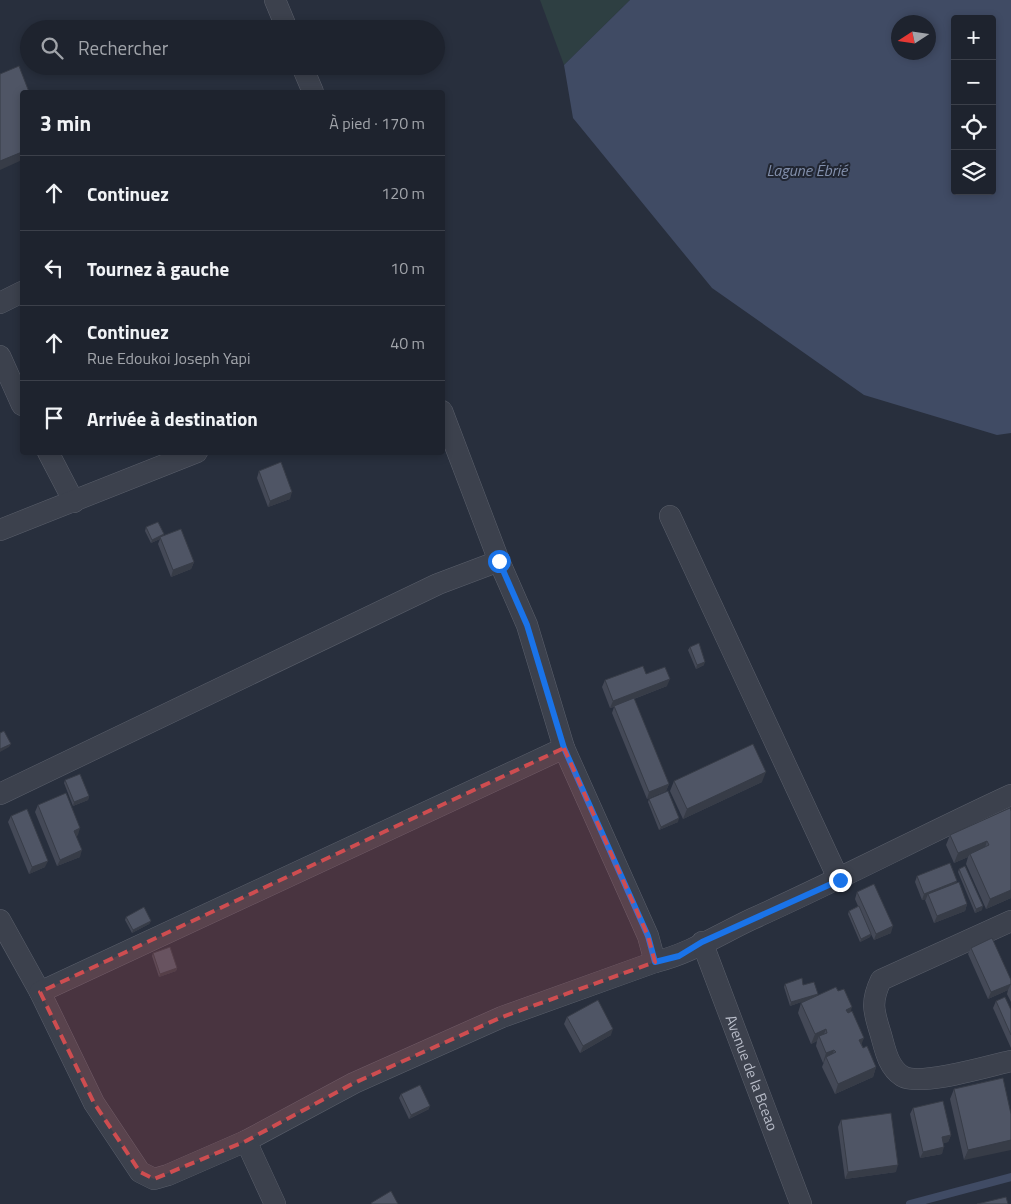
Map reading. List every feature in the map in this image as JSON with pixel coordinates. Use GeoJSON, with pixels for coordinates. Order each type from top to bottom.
{"type":"FeatureCollection","features":[{"type":"Feature","properties":{"kind":"street"},"geometry":{"type":"LineString","coordinates":[[275,0],[283,20]]}},
{"type":"Feature","properties":{"kind":"street"},"geometry":{"type":"LineString","coordinates":[[306,75],[312,90]]}},
{"type":"Feature","properties":{"kind":"street"},"geometry":{"type":"LineString","coordinates":[[0,302],[20,293]]}},
{"type":"Feature","properties":{"kind":"street"},"geometry":{"type":"LineString","coordinates":[[0,356],[20,401]]}},
{"type":"Feature","properties":{"kind":"street"},"geometry":{"type":"LineString","coordinates":[[445,419],[499,561],[527,625],[564,748],[648,936],[655,962]]}},
{"type":"Feature","properties":{"kind":"street"},"geometry":{"type":"LineString","coordinates":[[50,455],[74,502]]}},
{"type":"Feature","properties":{"kind":"street"},"geometry":{"type":"LineString","coordinates":[[0,530],[190,455]]}},
{"type":"Feature","properties":{"kind":"street"},"geometry":{"type":"LineString","coordinates":[[670,516],[840,880]]}},
{"type":"Feature","properties":{"kind":"street"},"geometry":{"type":"LineString","coordinates":[[0,794],[438,584],[499,561]]}},
{"type":"Feature","properties":{"kind":"street"},"geometry":{"type":"LineString","coordinates":[[40,992],[564,748]]}},
{"type":"Feature","properties":{"kind":"street"},"geometry":{"type":"LineString","coordinates":[[0,920],[40,992],[94,1103],[140,1172],[154,1179],[168,1175],[246,1140],[354,1083],[502,1017],[655,962],[679,956],[702,942],[840,880],[1010,797]]}},
{"type":"Feature","properties":{"kind":"street"},"geometry":{"type":"LineString","coordinates":[[1011,921],[881,980],[874,995],[874,1011],[889,1062],[902,1076],[921,1080],[1011,1061]]}},
{"type":"Feature","properties":{"kind":"street","name":"Avenue de la Bceao"},"geometry":{"type":"LineString","coordinates":[[702,942],[801,1204]]}},
{"type":"Feature","properties":{"kind":"street"},"geometry":{"type":"LineString","coordinates":[[246,1140],[275,1204]]}},
{"type":"Feature","properties":{"kind":"highlighted area"},"geometry":{"type":"Polygon","coordinates":[[[564,748],[648,936],[655,962],[502,1017],[354,1083],[246,1141],[154,1179],[140,1172],[94,1103],[40,992],[564,748]]]}},
{"type":"Feature","properties":{"kind":"shaded area"},"geometry":{"type":"Polygon","coordinates":[[[540,0],[630,0],[564,65],[540,0]]]}},
{"type":"Feature","properties":{"kind":"water","name":"Lagune Ébrié"},"geometry":{"type":"Polygon","coordinates":[[[630,0],[1011,0],[1011,433],[997,435],[864,395],[712,288],[573,118],[564,65],[630,0]]]}},
{"type":"Feature","properties":{"kind":"building"},"geometry":{"type":"Polygon","coordinates":[[[19,66],[20,75],[22,75],[28,90],[20,90],[20,153],[0,161],[0,74],[19,66]]]}},
{"type":"Feature","properties":{"kind":"building"},"geometry":{"type":"Polygon","coordinates":[[[281,462],[292,492],[270,501],[259,471],[281,462]]]}},
{"type":"Feature","properties":{"kind":"building"},"geometry":{"type":"Polygon","coordinates":[[[158,522],[164,534],[152,540],[146,527],[158,522]]]}},
{"type":"Feature","properties":{"kind":"building"},"geometry":{"type":"Polygon","coordinates":[[[181,529],[194,562],[173,570],[160,537],[181,529]]]}},
{"type":"Feature","properties":{"kind":"building"},"geometry":{"type":"Polygon","coordinates":[[[699,643],[705,662],[697,665],[690,647],[699,643]]]}},
{"type":"Feature","properties":{"kind":"building"},"geometry":{"type":"Polygon","coordinates":[[[643,666],[646,674],[665,667],[670,679],[613,701],[605,680],[643,666]]]}},
{"type":"Feature","properties":{"kind":"building"},"geometry":{"type":"Polygon","coordinates":[[[634,698],[669,784],[649,792],[614,706],[634,698]]]}},
{"type":"Feature","properties":{"kind":"building"},"geometry":{"type":"Polygon","coordinates":[[[4,731],[11,744],[0,749],[0,733],[4,731]]]}},
{"type":"Feature","properties":{"kind":"building"},"geometry":{"type":"Polygon","coordinates":[[[753,744],[766,772],[687,809],[674,781],[753,744]]]}},
{"type":"Feature","properties":{"kind":"building"},"geometry":{"type":"Polygon","coordinates":[[[80,774],[89,796],[74,802],[65,780],[80,774]]]}},
{"type":"Feature","properties":{"kind":"building"},"geometry":{"type":"Polygon","coordinates":[[[668,791],[679,818],[661,827],[649,799],[668,791]]]}},
{"type":"Feature","properties":{"kind":"building"},"geometry":{"type":"Polygon","coordinates":[[[66,793],[80,828],[74,831],[82,850],[60,860],[38,805],[66,793]]]}},
{"type":"Feature","properties":{"kind":"building"},"geometry":{"type":"Polygon","coordinates":[[[1010,808],[1011,890],[990,899],[970,854],[989,845],[987,841],[958,853],[950,835],[1010,808]]]}},
{"type":"Feature","properties":{"kind":"building"},"geometry":{"type":"Polygon","coordinates":[[[27,809],[48,861],[32,867],[11,816],[27,809]]]}},
{"type":"Feature","properties":{"kind":"building"},"geometry":{"type":"Polygon","coordinates":[[[950,863],[957,881],[924,894],[917,876],[950,863]]]}},
{"type":"Feature","properties":{"kind":"building"},"geometry":{"type":"Polygon","coordinates":[[[965,866],[983,906],[976,909],[959,869],[965,866]]]}},
{"type":"Feature","properties":{"kind":"building"},"geometry":{"type":"Polygon","coordinates":[[[959,882],[967,904],[937,916],[928,894],[959,882]]]}},
{"type":"Feature","properties":{"kind":"building"},"geometry":{"type":"Polygon","coordinates":[[[874,884],[893,926],[876,934],[857,892],[874,884]]]}},
{"type":"Feature","properties":{"kind":"building"},"geometry":{"type":"Polygon","coordinates":[[[859,906],[871,934],[861,939],[849,911],[859,906]]]}},
{"type":"Feature","properties":{"kind":"building"},"geometry":{"type":"Polygon","coordinates":[[[144,907],[151,921],[133,930],[126,917],[144,907]]]}},
{"type":"Feature","properties":{"kind":"building"},"geometry":{"type":"Polygon","coordinates":[[[992,938],[1011,980],[1011,984],[991,992],[971,948],[992,938]]]}},
{"type":"Feature","properties":{"kind":"building"},"geometry":{"type":"Polygon","coordinates":[[[170,947],[177,968],[160,974],[153,953],[170,947]]]}},
{"type":"Feature","properties":{"kind":"building"},"geometry":{"type":"Polygon","coordinates":[[[802,978],[803,985],[814,982],[818,994],[791,1002],[785,984],[802,978]]]}},
{"type":"Feature","properties":{"kind":"building"},"geometry":{"type":"Polygon","coordinates":[[[836,987],[838,991],[844,989],[852,1007],[846,1010],[848,1013],[852,1011],[864,1038],[859,1040],[863,1048],[867,1046],[876,1067],[838,1084],[826,1057],[836,1052],[834,1050],[826,1053],[819,1036],[827,1033],[826,1029],[815,1034],[801,1003],[836,987]]]}},
{"type":"Feature","properties":{"kind":"building"},"geometry":{"type":"Polygon","coordinates":[[[1005,997],[1011,1010],[1011,1035],[996,1001],[1005,997]]]}},
{"type":"Feature","properties":{"kind":"building"},"geometry":{"type":"Polygon","coordinates":[[[598,1000],[613,1029],[583,1046],[567,1017],[598,1000]]]}},
{"type":"Feature","properties":{"kind":"building"},"geometry":{"type":"Polygon","coordinates":[[[1003,1078],[1011,1114],[1011,1140],[968,1150],[954,1089],[1003,1078]]]}},
{"type":"Feature","properties":{"kind":"building"},"geometry":{"type":"Polygon","coordinates":[[[420,1085],[430,1106],[411,1115],[401,1094],[420,1085]]]}},
{"type":"Feature","properties":{"kind":"building"},"geometry":{"type":"Polygon","coordinates":[[[943,1101],[951,1135],[942,1137],[944,1147],[923,1152],[913,1108],[943,1101]]]}},
{"type":"Feature","properties":{"kind":"building"},"geometry":{"type":"Polygon","coordinates":[[[891,1113],[898,1165],[848,1172],[841,1120],[891,1113]]]}},
{"type":"Feature","properties":{"kind":"building"},"geometry":{"type":"Polygon","coordinates":[[[391,1191],[398,1204],[371,1203],[391,1191]]]}},
{"type":"Feature","properties":{"kind":"building"},"geometry":{"type":"Polygon","coordinates":[[[1006,1197],[1008,1204],[977,1204],[1006,1197]]]}},
{"type":"Feature","properties":{"kind":"waterway"},"geometry":{"type":"LineString","coordinates":[[910,1204],[1011,1177]]}},
{"type":"Feature","properties":{"kind":"route"},"geometry":{"type":"LineString","coordinates":[[499,561],[527,625],[564,748],[648,936],[655,962],[679,956],[702,942],[840,880]]}}]}
